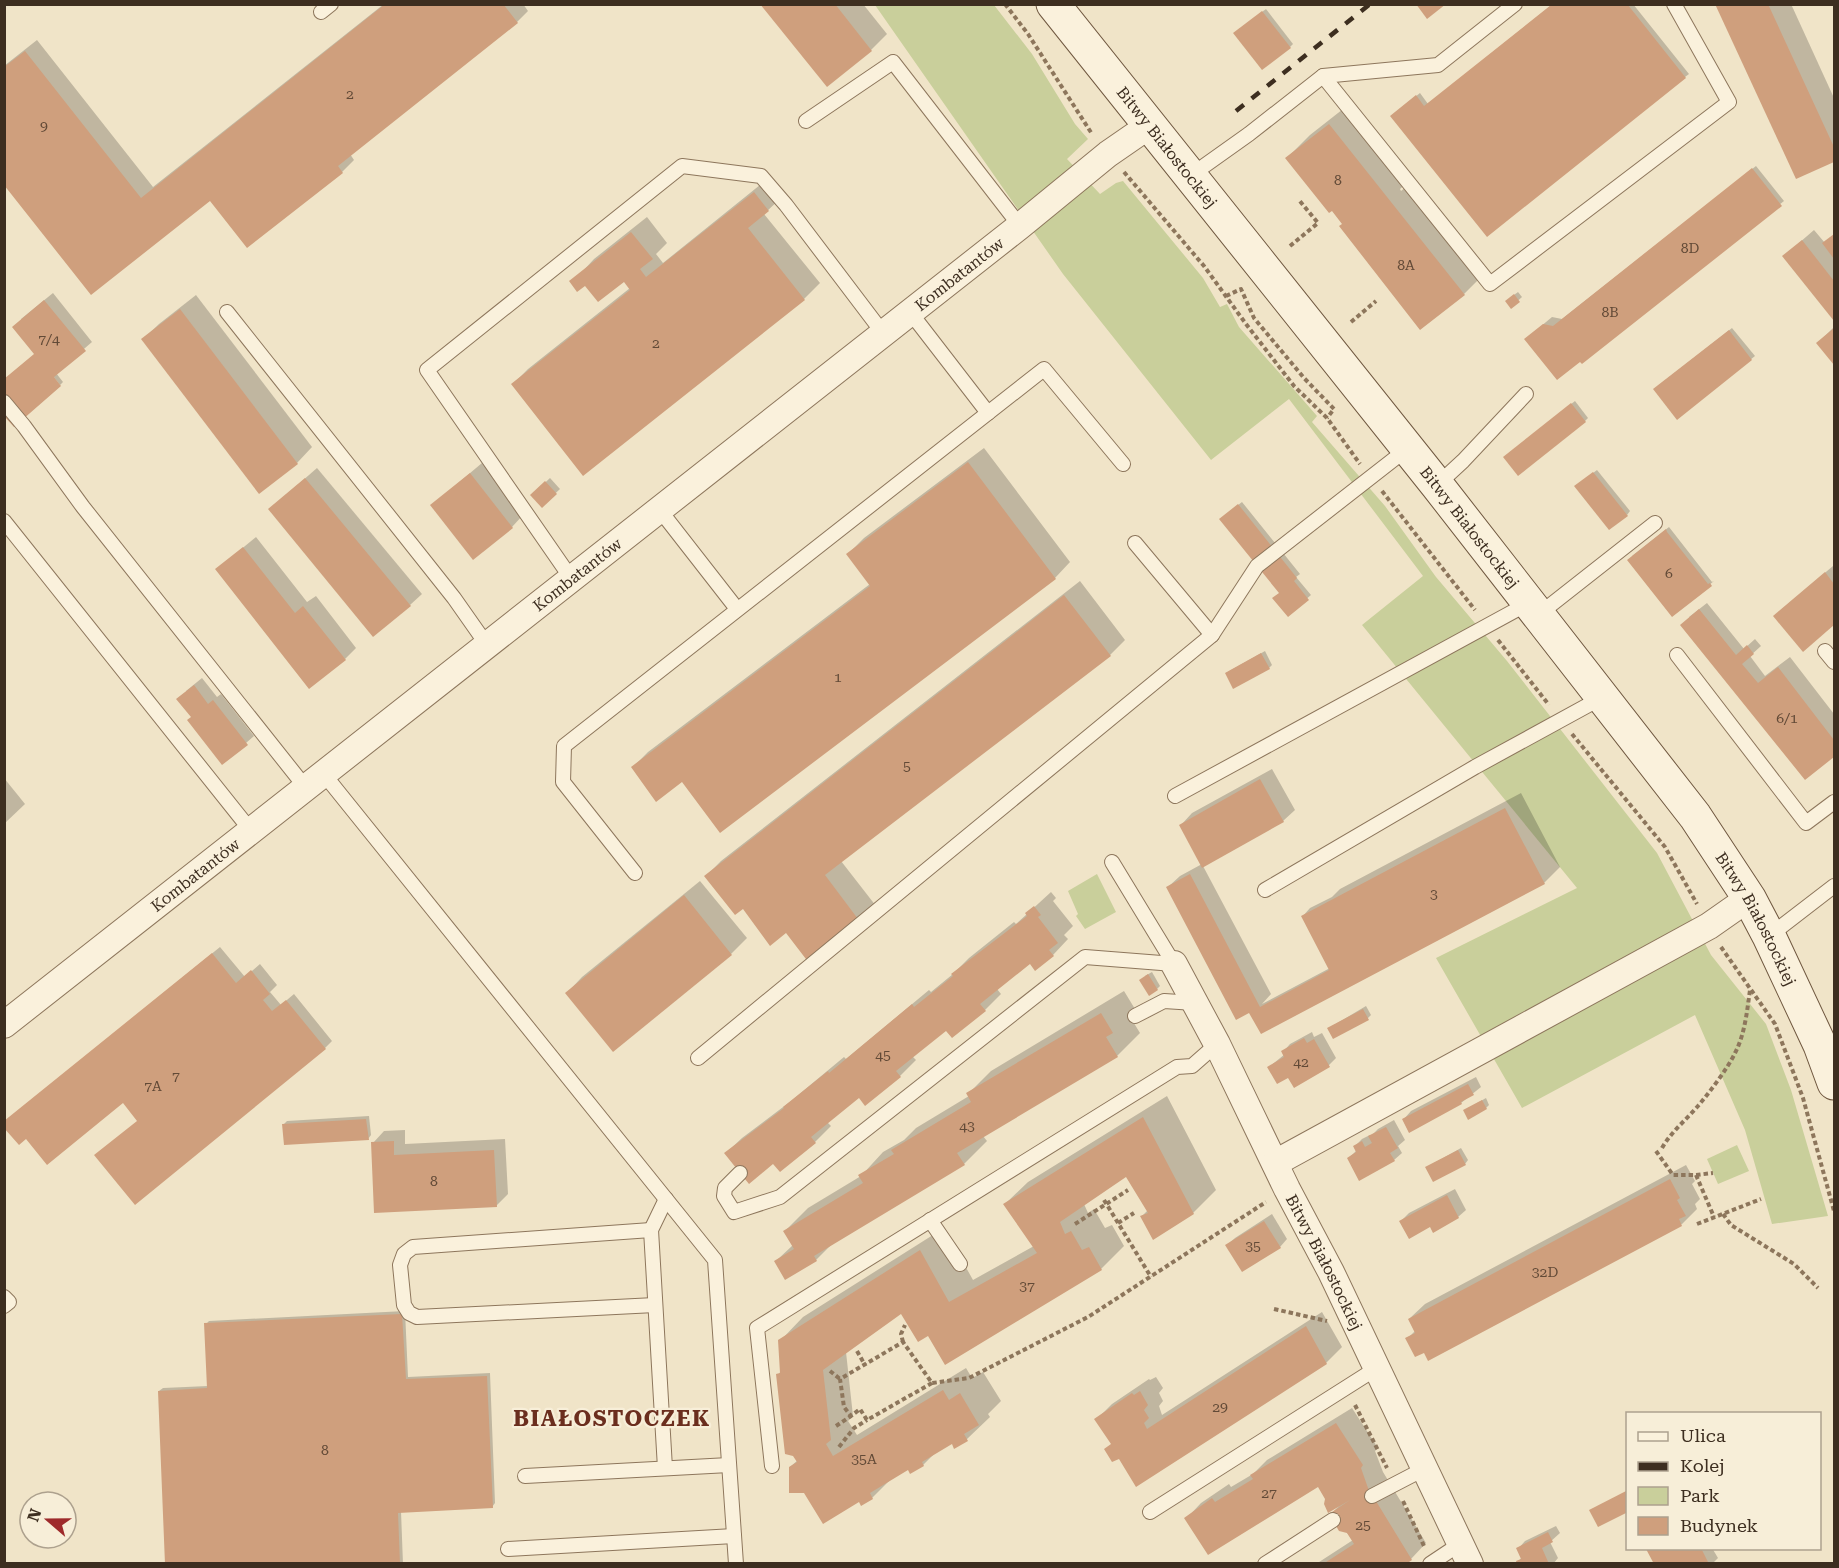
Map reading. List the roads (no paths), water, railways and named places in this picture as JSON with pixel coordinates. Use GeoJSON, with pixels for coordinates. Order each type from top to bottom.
{"type":"FeatureCollection","features":[{"type":"Feature","properties":{"kind":"street","name":"Bitwy Białostockiej"},"geometry":{"type":"LineString","coordinates":[[1053,4],[1437,485],[1695,816],[1749,898],[1769,936],[1820,1045],[1834,1083]]}},
{"type":"Feature","properties":{"kind":"street","name":"Kombatantów"},"geometry":{"type":"LineString","coordinates":[[4,1025],[190,877],[252,832],[1020,226],[1108,154],[1150,125]]}},
{"type":"Feature","properties":{"kind":"street"},"geometry":{"type":"LineString","coordinates":[[1275,1163],[1709,926],[1749,898]]}},
{"type":"Feature","properties":{"kind":"street","name":"Bitwy Białostockiej"},"geometry":{"type":"LineString","coordinates":[[1174,964],[1217,1044],[1357,1327],[1465,1554]]}},
{"type":"Feature","properties":{"kind":"lane"},"geometry":{"type":"LineString","coordinates":[[1190,176],[1249,134],[1323,76],[1438,65],[1515,4]]}},
{"type":"Feature","properties":{"kind":"lane"},"geometry":{"type":"LineString","coordinates":[[1323,76],[1490,284],[1729,102],[1674,4]]}},
{"type":"Feature","properties":{"kind":"lane"},"geometry":{"type":"LineString","coordinates":[[806,121],[893,62],[1020,226]]}},
{"type":"Feature","properties":{"kind":"lane"},"geometry":{"type":"LineString","coordinates":[[571,578],[427,370],[682,165],[761,176],[786,205],[883,333]]}},
{"type":"Feature","properties":{"kind":"lane"},"geometry":{"type":"LineString","coordinates":[[227,312],[446,589],[487,645]]}},
{"type":"Feature","properties":{"kind":"lane"},"geometry":{"type":"LineString","coordinates":[[910,312],[988,413]]}},
{"type":"Feature","properties":{"kind":"lane"},"geometry":{"type":"LineString","coordinates":[[635,873],[563,782],[564,746],[1044,369],[1123,464]]}},
{"type":"Feature","properties":{"kind":"lane"},"geometry":{"type":"LineString","coordinates":[[1437,485],[1463,461],[1526,394]]}},
{"type":"Feature","properties":{"kind":"lane"},"geometry":{"type":"LineString","coordinates":[[4,402],[83,507],[715,1260],[736,1563]]}},
{"type":"Feature","properties":{"kind":"lane"},"geometry":{"type":"LineString","coordinates":[[698,1059],[1212,635],[1257,566],[1407,449]]}},
{"type":"Feature","properties":{"kind":"lane"},"geometry":{"type":"LineString","coordinates":[[659,509],[737,609]]}},
{"type":"Feature","properties":{"kind":"lane"},"geometry":{"type":"LineString","coordinates":[[4,521],[252,832]]}},
{"type":"Feature","properties":{"kind":"lane"},"geometry":{"type":"LineString","coordinates":[[1175,796],[1488,626],[1534,609],[1655,523]]}},
{"type":"Feature","properties":{"kind":"lane"},"geometry":{"type":"LineString","coordinates":[[1135,543],[1212,635]]}},
{"type":"Feature","properties":{"kind":"lane"},"geometry":{"type":"LineString","coordinates":[[1825,651],[1834,662]]}},
{"type":"Feature","properties":{"kind":"lane"},"geometry":{"type":"LineString","coordinates":[[1677,655],[1806,823],[1834,802]]}},
{"type":"Feature","properties":{"kind":"lane"},"geometry":{"type":"LineString","coordinates":[[1265,890],[1475,767],[1603,697]]}},
{"type":"Feature","properties":{"kind":"lane"},"geometry":{"type":"LineString","coordinates":[[1112,862],[1174,964]]}},
{"type":"Feature","properties":{"kind":"lane"},"geometry":{"type":"LineString","coordinates":[[1769,936],[1834,886]]}},
{"type":"Feature","properties":{"kind":"lane"},"geometry":{"type":"LineString","coordinates":[[740,1173],[725,1188],[724,1196],[734,1212],[780,1197],[1085,957],[1174,964]]}},
{"type":"Feature","properties":{"kind":"lane"},"geometry":{"type":"LineString","coordinates":[[1135,1016],[1164,1001],[1195,1003]]}},
{"type":"Feature","properties":{"kind":"lane"},"geometry":{"type":"LineString","coordinates":[[772,1466],[758,1328],[1177,1066],[1192,1066],[1217,1044]]}},
{"type":"Feature","properties":{"kind":"lane"},"geometry":{"type":"LineString","coordinates":[[664,1468],[651,1230],[666,1199]]}},
{"type":"Feature","properties":{"kind":"lane"},"geometry":{"type":"LineString","coordinates":[[930,1220],[960,1264]]}},
{"type":"Feature","properties":{"kind":"lane"},"geometry":{"type":"LineString","coordinates":[[651,1230],[413,1247],[404,1254],[400,1265],[404,1305],[409,1313],[417,1317],[655,1305]]}},
{"type":"Feature","properties":{"kind":"lane"},"geometry":{"type":"LineString","coordinates":[[4,1297],[9,1302],[4,1306]]}},
{"type":"Feature","properties":{"kind":"lane"},"geometry":{"type":"LineString","coordinates":[[1150,1512],[1377,1368]]}},
{"type":"Feature","properties":{"kind":"lane"},"geometry":{"type":"LineString","coordinates":[[525,1476],[729,1465]]}},
{"type":"Feature","properties":{"kind":"lane"},"geometry":{"type":"LineString","coordinates":[[1372,1496],[1425,1469]]}},
{"type":"Feature","properties":{"kind":"lane"},"geometry":{"type":"LineString","coordinates":[[1265,1563],[1333,1520]]}},
{"type":"Feature","properties":{"kind":"lane"},"geometry":{"type":"LineString","coordinates":[[508,1549],[734,1536]]}},
{"type":"Feature","properties":{"kind":"lane"},"geometry":{"type":"LineString","coordinates":[[1430,1563],[1465,1554]]}},
{"type":"Feature","properties":{"kind":"railway"},"geometry":{"type":"LineString","coordinates":[[1236,111],[1370,4]]}},
{"type":"Feature","properties":{"kind":"district","name":"BIAŁOSTOCZEK"},"geometry":{"type":"Point","coordinates":[612,1418]}}]}
